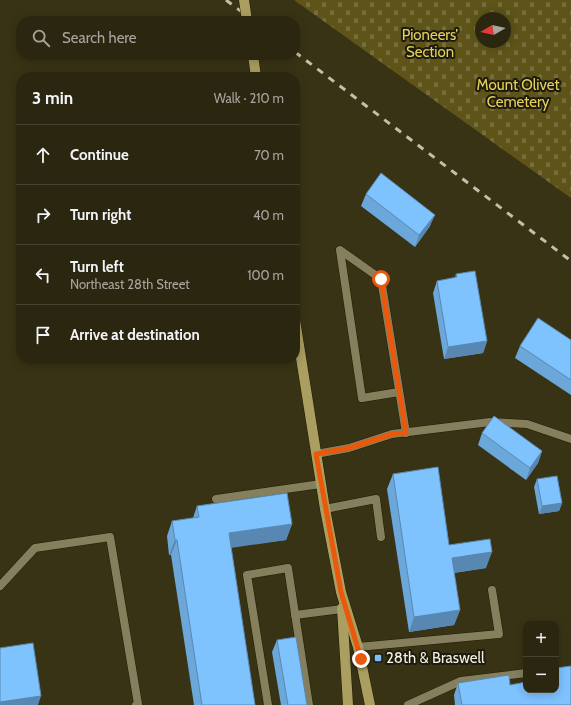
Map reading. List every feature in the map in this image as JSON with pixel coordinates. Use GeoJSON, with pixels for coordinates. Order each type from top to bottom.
{"type":"FeatureCollection","features":[{"type":"Feature","properties":{"kind":"main road"},"geometry":{"type":"LineString","coordinates":[[244,0],[246,16]]}},
{"type":"Feature","properties":{"kind":"main road"},"geometry":{"type":"LineString","coordinates":[[254,60],[255,72]]}},
{"type":"Feature","properties":{"kind":"main road"},"geometry":{"type":"LineString","coordinates":[[300,350],[325,509],[341,592],[358,647],[370,705]]}},
{"type":"Feature","properties":{"kind":"main road"},"geometry":{"type":"LineString","coordinates":[[341,592],[348,705]]}},
{"type":"Feature","properties":{"kind":"lane"},"geometry":{"type":"LineString","coordinates":[[399,392],[362,398],[340,250],[381,279],[406,433]]}},
{"type":"Feature","properties":{"kind":"lane"},"geometry":{"type":"LineString","coordinates":[[316,454],[349,448],[392,434],[490,422],[527,424],[571,439]]}},
{"type":"Feature","properties":{"kind":"lane"},"geometry":{"type":"LineString","coordinates":[[216,499],[321,484]]}},
{"type":"Feature","properties":{"kind":"lane"},"geometry":{"type":"LineString","coordinates":[[325,509],[376,499],[381,537]]}},
{"type":"Feature","properties":{"kind":"lane"},"geometry":{"type":"LineString","coordinates":[[0,586],[35,548],[110,537],[138,704],[136,705]]}},
{"type":"Feature","properties":{"kind":"lane"},"geometry":{"type":"LineString","coordinates":[[268,705],[247,575],[288,568],[309,705]]}},
{"type":"Feature","properties":{"kind":"lane"},"geometry":{"type":"LineString","coordinates":[[358,647],[499,634],[492,590]]}},
{"type":"Feature","properties":{"kind":"lane"},"geometry":{"type":"LineString","coordinates":[[295,615],[342,609]]}},
{"type":"Feature","properties":{"kind":"lane"},"geometry":{"type":"LineString","coordinates":[[408,705],[460,681],[523,673]]}},
{"type":"Feature","properties":{"kind":"green space","name":"Mount Olivet Cemetery"},"geometry":{"type":"Polygon","coordinates":[[[294,0],[571,0],[571,198],[294,0]]]}},
{"type":"Feature","properties":{"kind":"building"},"geometry":{"type":"Polygon","coordinates":[[[381,173],[435,215],[419,235],[366,194],[381,173]]]}},
{"type":"Feature","properties":{"kind":"building"},"geometry":{"type":"Polygon","coordinates":[[[475,271],[487,341],[448,347],[437,281],[457,277],[456,274],[475,271]]]}},
{"type":"Feature","properties":{"kind":"building"},"geometry":{"type":"Polygon","coordinates":[[[538,318],[571,340],[571,380],[520,346],[538,318]]]}},
{"type":"Feature","properties":{"kind":"building"},"geometry":{"type":"Polygon","coordinates":[[[494,416],[542,451],[530,468],[482,433],[494,416]]]}},
{"type":"Feature","properties":{"kind":"building"},"geometry":{"type":"Polygon","coordinates":[[[438,467],[449,545],[490,539],[492,552],[452,558],[460,610],[414,617],[393,474],[438,467]]]}},
{"type":"Feature","properties":{"kind":"building"},"geometry":{"type":"Polygon","coordinates":[[[557,476],[562,503],[542,506],[537,479],[557,476]]]}},
{"type":"Feature","properties":{"kind":"building"},"geometry":{"type":"Polygon","coordinates":[[[287,493],[292,524],[229,533],[255,705],[202,705],[177,540],[175,540],[172,521],[199,517],[197,506],[287,493]]]}},
{"type":"Feature","properties":{"kind":"building"},"geometry":{"type":"Polygon","coordinates":[[[296,637],[307,705],[288,705],[277,640],[296,637]]]}},
{"type":"Feature","properties":{"kind":"building"},"geometry":{"type":"Polygon","coordinates":[[[33,643],[41,696],[0,702],[0,648],[33,643]]]}},
{"type":"Feature","properties":{"kind":"building"},"geometry":{"type":"Polygon","coordinates":[[[571,666],[571,705],[462,705],[458,683],[509,675],[510,685],[523,683],[523,693],[559,693],[559,668],[571,666]]]}},
{"type":"Feature","properties":{"kind":"railway"},"geometry":{"type":"LineString","coordinates":[[226,0],[247,16]]}},
{"type":"Feature","properties":{"kind":"railway"},"geometry":{"type":"LineString","coordinates":[[300,56],[571,261]]}},
{"type":"Feature","properties":{"kind":"place","name":"28th & Braswell"},"geometry":{"type":"Point","coordinates":[378,658]}},
{"type":"Feature","properties":{"kind":"route"},"geometry":{"type":"LineString","coordinates":[[361,659],[341,592],[316,454],[349,448],[392,434],[406,433],[381,279]]}},
{"type":"Feature","properties":{"kind":"park label","name":"Pioneers’ Section"},"geometry":{"type":"Point","coordinates":[430,44]}}]}
